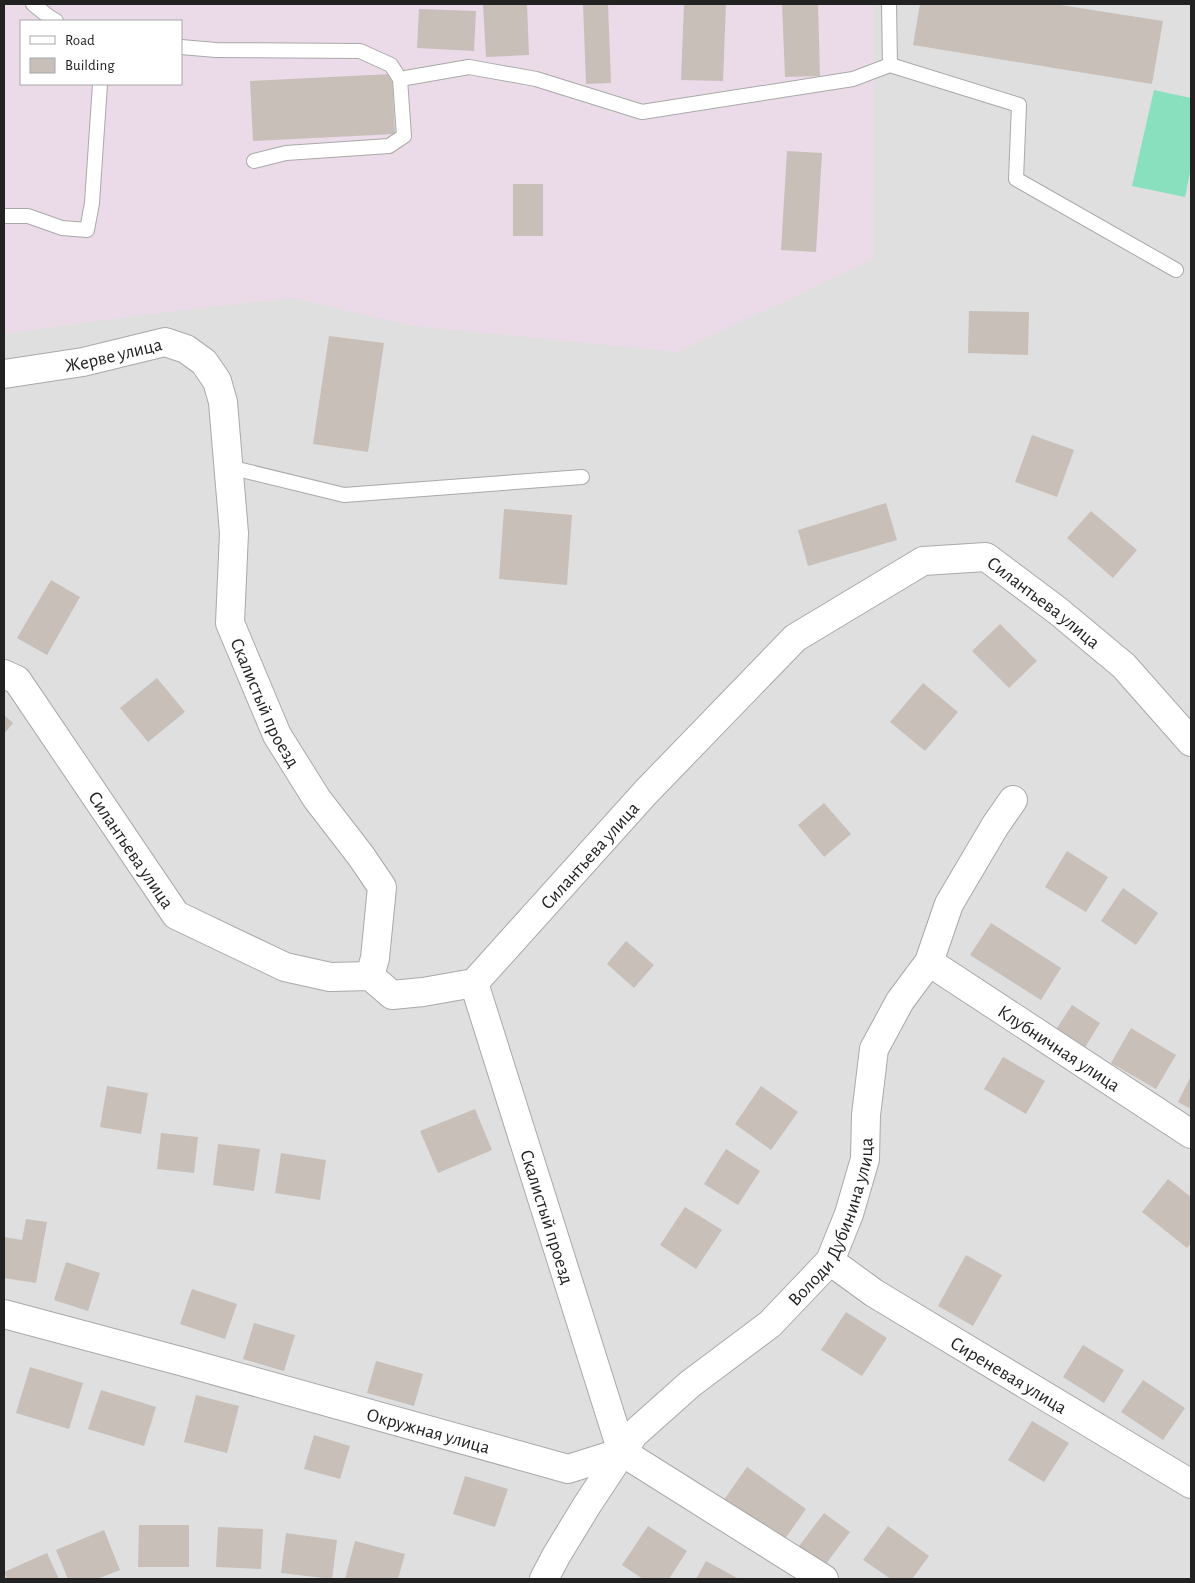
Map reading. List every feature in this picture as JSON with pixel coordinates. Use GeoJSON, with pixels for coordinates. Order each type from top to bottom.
{"type":"FeatureCollection","features":[{"type":"Feature","properties":{"kind":"street","name":"Жерве улица"},"geometry":{"type":"LineString","coordinates":[[4,374],[83,362],[165,342],[186,349],[204,362],[217,381],[223,402]]}},
{"type":"Feature","properties":{"kind":"street","name":"Скалистый проезд"},"geometry":{"type":"LineString","coordinates":[[223,402],[234,533],[230,623],[277,735],[317,799],[361,856],[382,887],[375,958],[370,976]]}},
{"type":"Feature","properties":{"kind":"street","name":"Силантьева улица"},"geometry":{"type":"LineString","coordinates":[[474,983],[646,792],[795,638],[922,561],[986,557],[1058,611],[1124,666],[1191,742]]}},
{"type":"Feature","properties":{"kind":"street","name":"Силантьева улица"},"geometry":{"type":"LineString","coordinates":[[4,674],[17,680],[176,915],[286,967],[330,977],[370,976]]}},
{"type":"Feature","properties":{"kind":"street","name":"Володи Дубинина улица"},"geometry":{"type":"LineString","coordinates":[[544,1579],[561,1547],[634,1434],[690,1384],[770,1324],[830,1261],[849,1214],[866,1159],[866,1115],[874,1049],[900,1000],[929,962],[949,904],[995,826],[1013,800]]}},
{"type":"Feature","properties":{"kind":"street","name":"Клубничная улица"},"geometry":{"type":"LineString","coordinates":[[929,962],[1191,1134]]}},
{"type":"Feature","properties":{"kind":"street"},"geometry":{"type":"LineString","coordinates":[[370,976],[392,995],[423,992],[474,983]]}},
{"type":"Feature","properties":{"kind":"street","name":"Скалистый проезд"},"geometry":{"type":"LineString","coordinates":[[474,983],[622,1452]]}},
{"type":"Feature","properties":{"kind":"street","name":"Сиреневая улица"},"geometry":{"type":"LineString","coordinates":[[830,1261],[874,1292],[1191,1484]]}},
{"type":"Feature","properties":{"kind":"street","name":"Окружная улица"},"geometry":{"type":"LineString","coordinates":[[4,1314],[203,1367],[568,1469],[622,1452]]}},
{"type":"Feature","properties":{"kind":"street"},"geometry":{"type":"LineString","coordinates":[[622,1452],[824,1579]]}},
{"type":"Feature","properties":{"kind":"lane"},"geometry":{"type":"LineString","coordinates":[[33,4],[54,20]]}},
{"type":"Feature","properties":{"kind":"lane"},"geometry":{"type":"LineString","coordinates":[[889,4],[890,65]]}},
{"type":"Feature","properties":{"kind":"lane"},"geometry":{"type":"LineString","coordinates":[[182,47],[216,50],[360,51],[391,65],[400,79],[404,136],[389,146],[286,153],[254,161]]}},
{"type":"Feature","properties":{"kind":"lane"},"geometry":{"type":"LineString","coordinates":[[400,79],[469,67],[536,79],[642,112],[854,79],[890,65],[1019,106],[1016,179],[1176,270]]}},
{"type":"Feature","properties":{"kind":"lane"},"geometry":{"type":"LineString","coordinates":[[4,216],[28,216],[62,228],[87,230],[92,203],[100,85]]}},
{"type":"Feature","properties":{"kind":"lane"},"geometry":{"type":"LineString","coordinates":[[229,467],[344,495],[582,477]]}},
{"type":"Feature","properties":{"kind":"shaded area"},"geometry":{"type":"Polygon","coordinates":[[[4,4],[1191,4],[1191,1579],[4,1579],[4,4]]]}},
{"type":"Feature","properties":{"kind":"shaded area"},"geometry":{"type":"Polygon","coordinates":[[[4,4],[874,4],[873,259],[678,352],[413,326],[292,298],[149,314],[4,334],[4,4]]]}},
{"type":"Feature","properties":{"kind":"green space"},"geometry":{"type":"Polygon","coordinates":[[[1154,90],[1191,98],[1191,168],[1185,197],[1132,186],[1154,90]]]}},
{"type":"Feature","properties":{"kind":"building"},"geometry":{"type":"Polygon","coordinates":[[[483,4],[527,4],[529,55],[486,57],[483,4]]]}},
{"type":"Feature","properties":{"kind":"building"},"geometry":{"type":"Polygon","coordinates":[[[583,4],[608,4],[611,83],[586,84],[583,4]]]}},
{"type":"Feature","properties":{"kind":"building"},"geometry":{"type":"Polygon","coordinates":[[[684,4],[726,4],[723,81],[681,80],[684,4]]]}},
{"type":"Feature","properties":{"kind":"building"},"geometry":{"type":"Polygon","coordinates":[[[782,4],[818,4],[820,76],[785,77],[782,4]]]}},
{"type":"Feature","properties":{"kind":"building"},"geometry":{"type":"Polygon","coordinates":[[[920,4],[1054,4],[1163,21],[1152,84],[913,45],[920,4]]]}},
{"type":"Feature","properties":{"kind":"building"},"geometry":{"type":"Polygon","coordinates":[[[419,9],[476,11],[474,51],[417,48],[419,9]]]}},
{"type":"Feature","properties":{"kind":"building"},"geometry":{"type":"Polygon","coordinates":[[[392,74],[395,134],[253,141],[250,81],[392,74]]]}},
{"type":"Feature","properties":{"kind":"building"},"geometry":{"type":"Polygon","coordinates":[[[787,151],[822,153],[816,252],[781,250],[787,151]]]}},
{"type":"Feature","properties":{"kind":"building"},"geometry":{"type":"Polygon","coordinates":[[[513,184],[543,184],[543,236],[513,236],[513,184]]]}},
{"type":"Feature","properties":{"kind":"building"},"geometry":{"type":"Polygon","coordinates":[[[969,311],[1029,312],[1028,355],[968,353],[969,311]]]}},
{"type":"Feature","properties":{"kind":"building"},"geometry":{"type":"Polygon","coordinates":[[[329,336],[384,343],[368,452],[313,444],[329,336]]]}},
{"type":"Feature","properties":{"kind":"building"},"geometry":{"type":"Polygon","coordinates":[[[1032,435],[1074,450],[1057,497],[1015,482],[1032,435]]]}},
{"type":"Feature","properties":{"kind":"building"},"geometry":{"type":"Polygon","coordinates":[[[886,503],[897,540],[808,566],[798,530],[886,503]]]}},
{"type":"Feature","properties":{"kind":"building"},"geometry":{"type":"Polygon","coordinates":[[[504,509],[572,515],[567,585],[499,579],[504,509]]]}},
{"type":"Feature","properties":{"kind":"building"},"geometry":{"type":"Polygon","coordinates":[[[1091,511],[1137,550],[1113,578],[1067,538],[1091,511]]]}},
{"type":"Feature","properties":{"kind":"building"},"geometry":{"type":"Polygon","coordinates":[[[51,580],[80,597],[47,655],[17,638],[51,580]]]}},
{"type":"Feature","properties":{"kind":"building"},"geometry":{"type":"Polygon","coordinates":[[[1000,624],[1037,661],[1009,688],[972,651],[1000,624]]]}},
{"type":"Feature","properties":{"kind":"building"},"geometry":{"type":"Polygon","coordinates":[[[157,678],[185,712],[148,742],[120,708],[157,678]]]}},
{"type":"Feature","properties":{"kind":"building"},"geometry":{"type":"Polygon","coordinates":[[[923,683],[958,712],[925,751],[890,722],[923,683]]]}},
{"type":"Feature","properties":{"kind":"building"},"geometry":{"type":"Polygon","coordinates":[[[4,715],[13,723],[4,734],[4,715]]]}},
{"type":"Feature","properties":{"kind":"building"},"geometry":{"type":"Polygon","coordinates":[[[824,803],[851,834],[824,857],[798,825],[824,803]]]}},
{"type":"Feature","properties":{"kind":"building"},"geometry":{"type":"Polygon","coordinates":[[[1067,851],[1108,877],[1086,912],[1045,887],[1067,851]]]}},
{"type":"Feature","properties":{"kind":"building"},"geometry":{"type":"Polygon","coordinates":[[[1123,888],[1158,913],[1136,945],[1101,921],[1123,888]]]}},
{"type":"Feature","properties":{"kind":"building"},"geometry":{"type":"Polygon","coordinates":[[[991,923],[1061,968],[1041,1000],[970,955],[991,923]]]}},
{"type":"Feature","properties":{"kind":"building"},"geometry":{"type":"Polygon","coordinates":[[[626,941],[654,965],[634,988],[607,964],[626,941]]]}},
{"type":"Feature","properties":{"kind":"building"},"geometry":{"type":"Polygon","coordinates":[[[1072,1005],[1100,1023],[1084,1049],[1055,1031],[1072,1005]]]}},
{"type":"Feature","properties":{"kind":"building"},"geometry":{"type":"Polygon","coordinates":[[[1131,1028],[1176,1055],[1156,1089],[1111,1063],[1131,1028]]]}},
{"type":"Feature","properties":{"kind":"building"},"geometry":{"type":"Polygon","coordinates":[[[1003,1057],[1045,1081],[1026,1114],[984,1089],[1003,1057]]]}},
{"type":"Feature","properties":{"kind":"building"},"geometry":{"type":"Polygon","coordinates":[[[1191,1076],[1191,1109],[1178,1102],[1191,1076]]]}},
{"type":"Feature","properties":{"kind":"building"},"geometry":{"type":"Polygon","coordinates":[[[107,1086],[148,1093],[141,1134],[100,1127],[107,1086]]]}},
{"type":"Feature","properties":{"kind":"building"},"geometry":{"type":"Polygon","coordinates":[[[761,1086],[798,1112],[771,1150],[735,1124],[761,1086]]]}},
{"type":"Feature","properties":{"kind":"building"},"geometry":{"type":"Polygon","coordinates":[[[475,1109],[492,1150],[438,1173],[420,1131],[475,1109]]]}},
{"type":"Feature","properties":{"kind":"building"},"geometry":{"type":"Polygon","coordinates":[[[161,1133],[198,1137],[194,1173],[157,1169],[161,1133]]]}},
{"type":"Feature","properties":{"kind":"building"},"geometry":{"type":"Polygon","coordinates":[[[218,1144],[260,1149],[254,1191],[213,1185],[218,1144]]]}},
{"type":"Feature","properties":{"kind":"building"},"geometry":{"type":"Polygon","coordinates":[[[726,1149],[760,1171],[738,1205],[704,1184],[726,1149]]]}},
{"type":"Feature","properties":{"kind":"building"},"geometry":{"type":"Polygon","coordinates":[[[281,1153],[326,1160],[320,1200],[275,1193],[281,1153]]]}},
{"type":"Feature","properties":{"kind":"building"},"geometry":{"type":"Polygon","coordinates":[[[1168,1179],[1191,1197],[1191,1243],[1187,1248],[1142,1212],[1168,1179]]]}},
{"type":"Feature","properties":{"kind":"building"},"geometry":{"type":"Polygon","coordinates":[[[685,1207],[722,1230],[696,1269],[660,1245],[685,1207]]]}},
{"type":"Feature","properties":{"kind":"building"},"geometry":{"type":"Polygon","coordinates":[[[26,1219],[47,1222],[36,1283],[4,1278],[4,1237],[22,1240],[26,1219]]]}},
{"type":"Feature","properties":{"kind":"building"},"geometry":{"type":"Polygon","coordinates":[[[966,1255],[1002,1275],[973,1326],[938,1306],[966,1255]]]}},
{"type":"Feature","properties":{"kind":"building"},"geometry":{"type":"Polygon","coordinates":[[[66,1262],[100,1273],[88,1311],[54,1300],[66,1262]]]}},
{"type":"Feature","properties":{"kind":"building"},"geometry":{"type":"Polygon","coordinates":[[[192,1289],[237,1304],[225,1339],[180,1324],[192,1289]]]}},
{"type":"Feature","properties":{"kind":"building"},"geometry":{"type":"Polygon","coordinates":[[[846,1312],[887,1338],[862,1376],[821,1350],[846,1312]]]}},
{"type":"Feature","properties":{"kind":"building"},"geometry":{"type":"Polygon","coordinates":[[[254,1323],[295,1335],[284,1371],[243,1359],[254,1323]]]}},
{"type":"Feature","properties":{"kind":"building"},"geometry":{"type":"Polygon","coordinates":[[[1083,1345],[1124,1370],[1104,1403],[1063,1377],[1083,1345]]]}},
{"type":"Feature","properties":{"kind":"building"},"geometry":{"type":"Polygon","coordinates":[[[376,1361],[423,1374],[414,1406],[367,1393],[376,1361]]]}},
{"type":"Feature","properties":{"kind":"building"},"geometry":{"type":"Polygon","coordinates":[[[30,1367],[83,1383],[69,1429],[16,1413],[30,1367]]]}},
{"type":"Feature","properties":{"kind":"building"},"geometry":{"type":"Polygon","coordinates":[[[1143,1380],[1185,1408],[1163,1440],[1121,1412],[1143,1380]]]}},
{"type":"Feature","properties":{"kind":"building"},"geometry":{"type":"Polygon","coordinates":[[[101,1390],[156,1407],[144,1446],[88,1429],[101,1390]]]}},
{"type":"Feature","properties":{"kind":"building"},"geometry":{"type":"Polygon","coordinates":[[[196,1395],[239,1406],[227,1453],[184,1442],[196,1395]]]}},
{"type":"Feature","properties":{"kind":"building"},"geometry":{"type":"Polygon","coordinates":[[[1032,1421],[1069,1443],[1044,1482],[1008,1460],[1032,1421]]]}},
{"type":"Feature","properties":{"kind":"building"},"geometry":{"type":"Polygon","coordinates":[[[314,1435],[350,1446],[340,1479],[304,1469],[314,1435]]]}},
{"type":"Feature","properties":{"kind":"building"},"geometry":{"type":"Polygon","coordinates":[[[747,1467],[806,1509],[780,1546],[721,1504],[747,1467]]]}},
{"type":"Feature","properties":{"kind":"building"},"geometry":{"type":"Polygon","coordinates":[[[465,1476],[508,1489],[495,1527],[453,1514],[465,1476]]]}},
{"type":"Feature","properties":{"kind":"building"},"geometry":{"type":"Polygon","coordinates":[[[824,1513],[850,1532],[822,1569],[796,1550],[824,1513]]]}},
{"type":"Feature","properties":{"kind":"building"},"geometry":{"type":"Polygon","coordinates":[[[139,1525],[189,1525],[189,1567],[138,1567],[139,1525]]]}},
{"type":"Feature","properties":{"kind":"building"},"geometry":{"type":"Polygon","coordinates":[[[648,1526],[687,1551],[669,1579],[643,1579],[622,1565],[648,1526]]]}},
{"type":"Feature","properties":{"kind":"building"},"geometry":{"type":"Polygon","coordinates":[[[888,1526],[929,1556],[912,1579],[891,1579],[863,1560],[888,1526]]]}},
{"type":"Feature","properties":{"kind":"building"},"geometry":{"type":"Polygon","coordinates":[[[218,1527],[263,1529],[261,1569],[216,1567],[218,1527]]]}},
{"type":"Feature","properties":{"kind":"building"},"geometry":{"type":"Polygon","coordinates":[[[104,1530],[120,1570],[97,1579],[68,1579],[56,1550],[104,1530]]]}},
{"type":"Feature","properties":{"kind":"building"},"geometry":{"type":"Polygon","coordinates":[[[286,1533],[337,1540],[332,1579],[281,1573],[286,1533]]]}},
{"type":"Feature","properties":{"kind":"building"},"geometry":{"type":"Polygon","coordinates":[[[355,1541],[405,1554],[398,1579],[345,1579],[355,1541]]]}},
{"type":"Feature","properties":{"kind":"building"},"geometry":{"type":"Polygon","coordinates":[[[47,1553],[59,1579],[7,1579],[4,1572],[47,1553]]]}},
{"type":"Feature","properties":{"kind":"building"},"geometry":{"type":"Polygon","coordinates":[[[706,1561],[739,1579],[696,1579],[706,1561]]]}}]}
